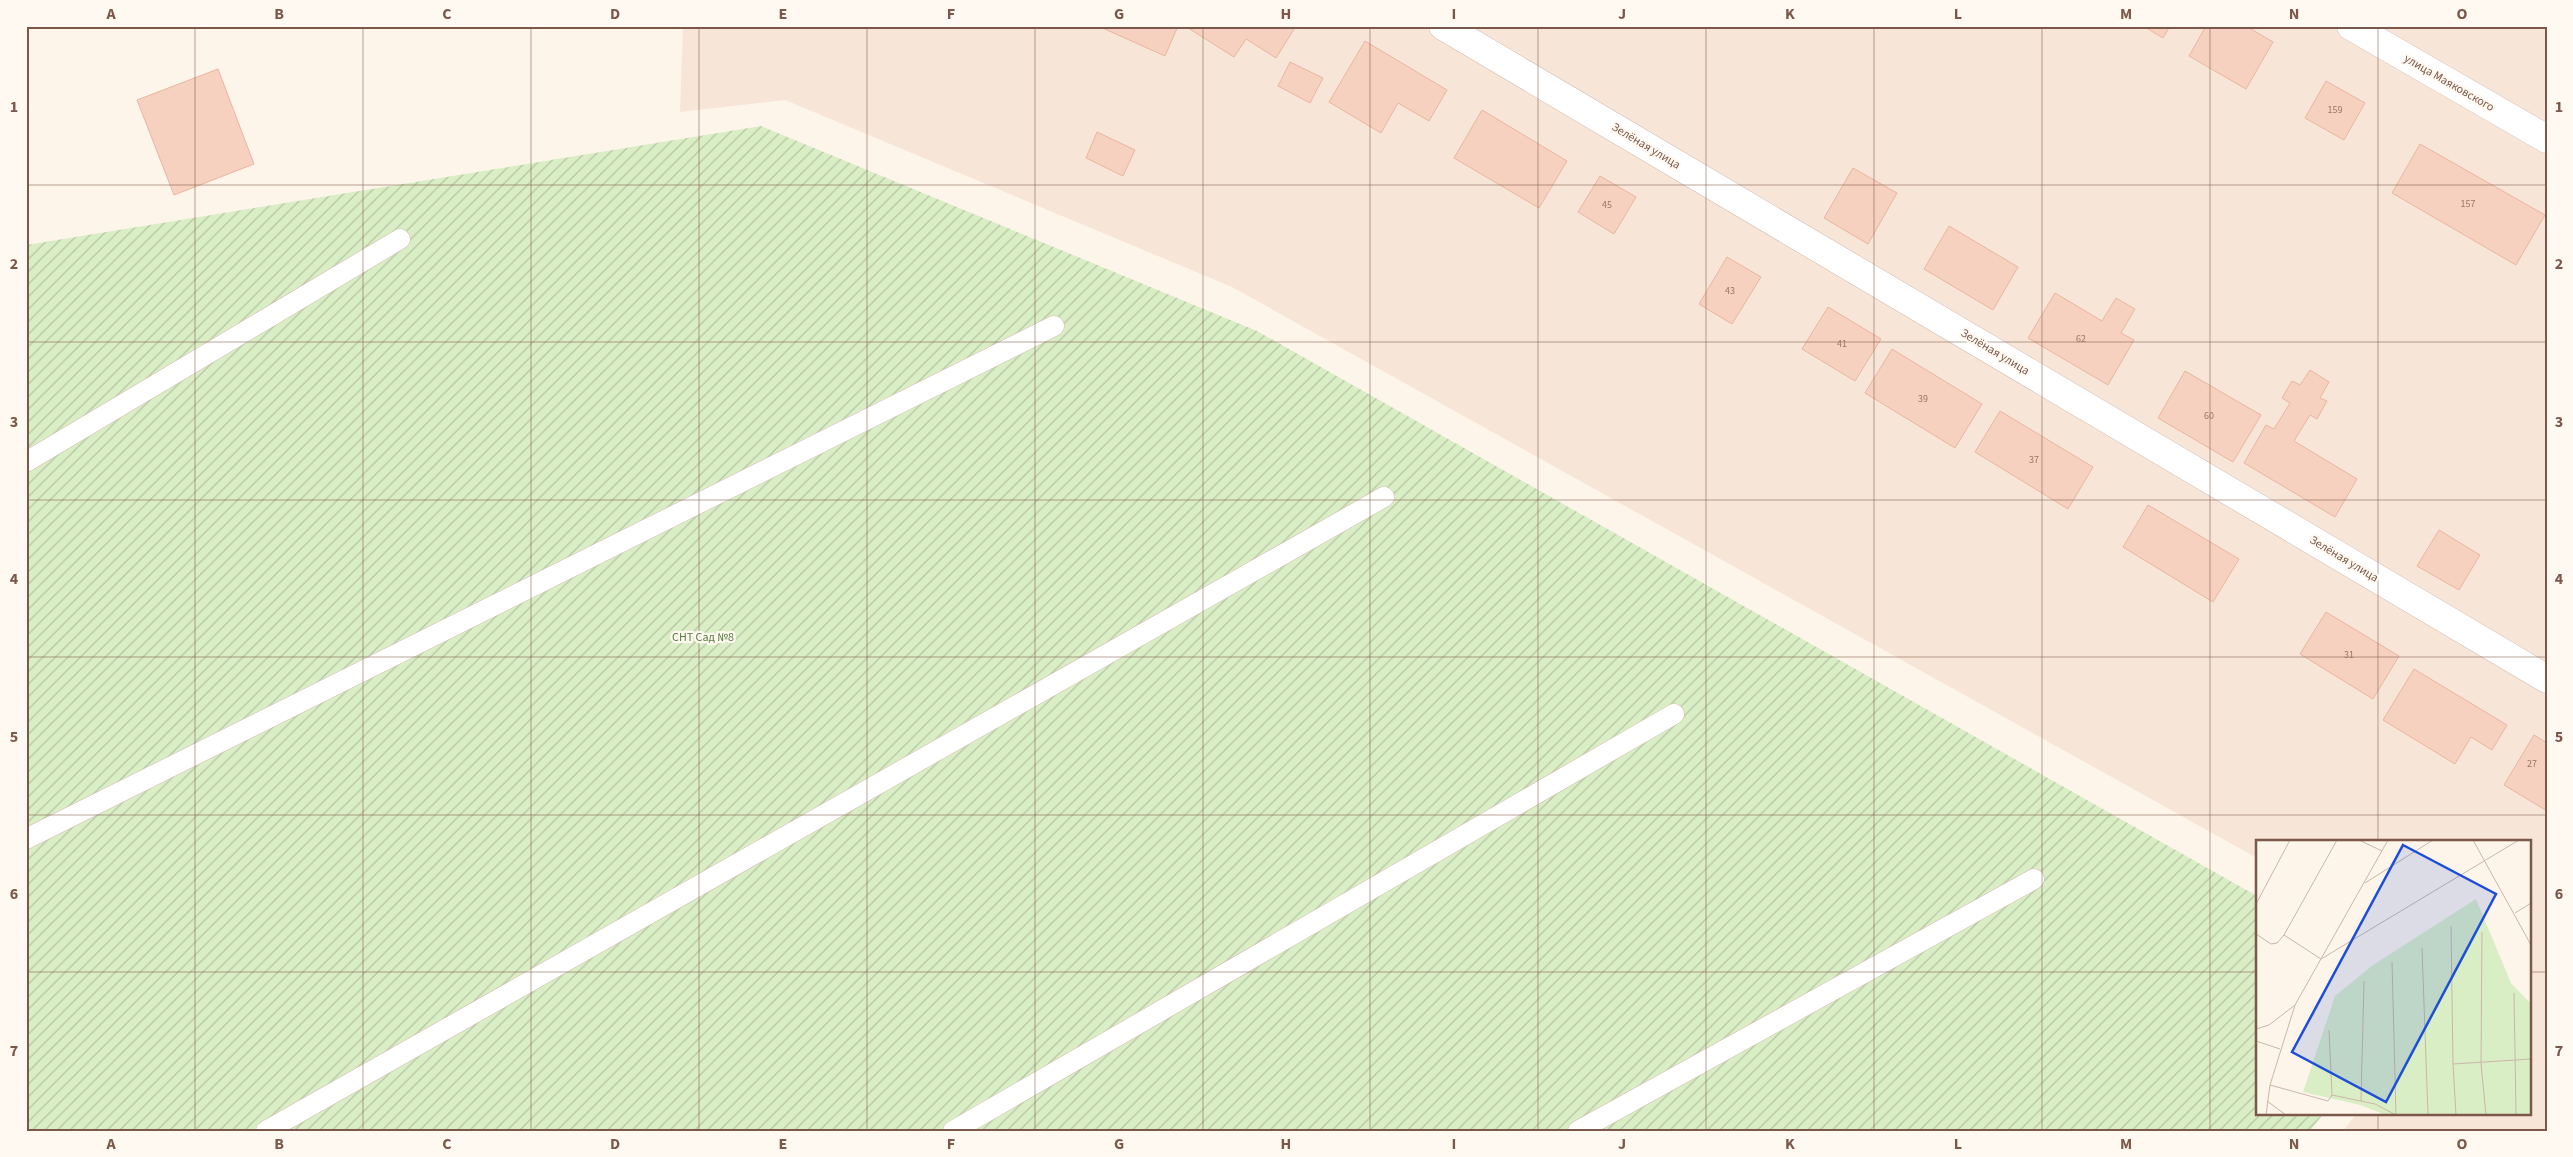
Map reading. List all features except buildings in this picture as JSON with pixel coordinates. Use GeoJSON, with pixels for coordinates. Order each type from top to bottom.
{"type":"FeatureCollection","features":[{"type":"Feature","properties":{"kind":"street","name":"Зелёная улица"},"geometry":{"type":"LineString","coordinates":[[1443,26],[2547,678]]}},
{"type":"Feature","properties":{"kind":"street","name":"улица Маяковского"},"geometry":{"type":"LineString","coordinates":[[2351,26],[2547,139]]}},
{"type":"Feature","properties":{"kind":"lane"},"geometry":{"type":"LineString","coordinates":[[26,462],[400,239]]}},
{"type":"Feature","properties":{"kind":"lane"},"geometry":{"type":"LineString","coordinates":[[26,839],[1054,326]]}},
{"type":"Feature","properties":{"kind":"lane"},"geometry":{"type":"LineString","coordinates":[[266,1131],[1384,497]]}},
{"type":"Feature","properties":{"kind":"lane"},"geometry":{"type":"LineString","coordinates":[[953,1131],[1674,714]]}},
{"type":"Feature","properties":{"kind":"lane"},"geometry":{"type":"LineString","coordinates":[[1578,1131],[2034,879]]}},
{"type":"Feature","properties":{"kind":"shaded area"},"geometry":{"type":"Polygon","coordinates":[[[683,26],[2547,26],[2547,1131],[2343,1131],[2356,1114],[2530,1114],[2530,840],[2256,840],[2256,857],[1232,287],[785,100],[680,112],[683,26]]]}},
{"type":"Feature","properties":{"kind":"green space","name":"СНТ Сад №8"},"geometry":{"type":"Polygon","coordinates":[[[761,126],[1257,331],[2256,895],[2256,1114],[2323,1114],[2310,1131],[26,1131],[26,245],[761,126]]]}}]}
